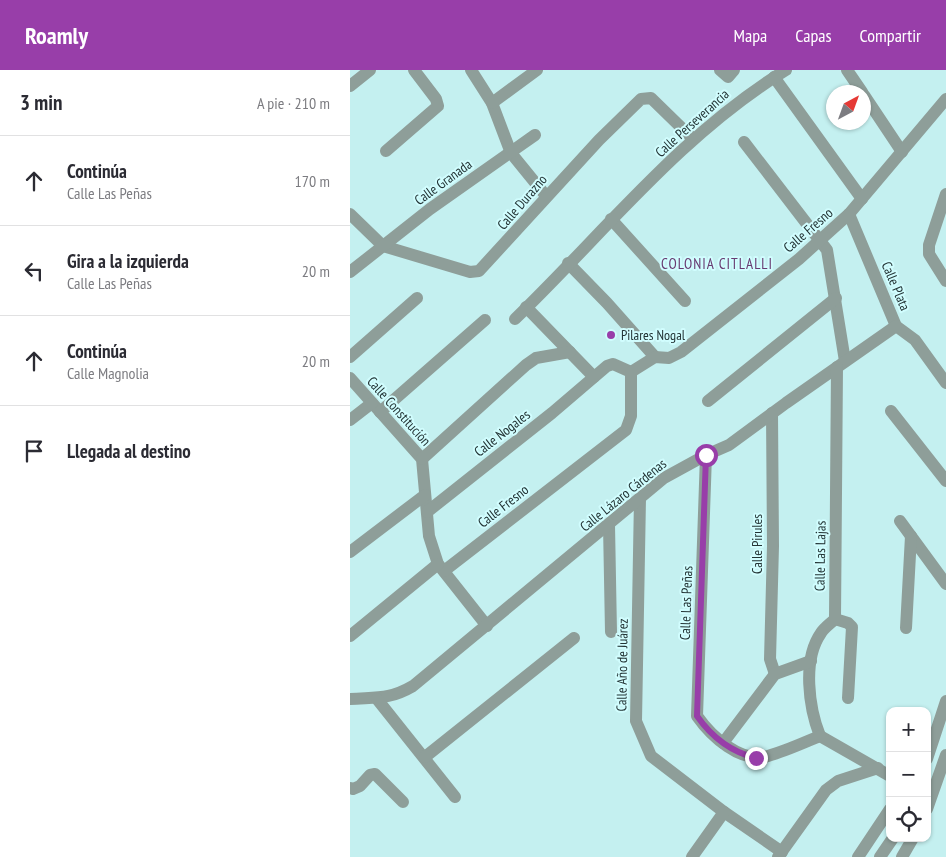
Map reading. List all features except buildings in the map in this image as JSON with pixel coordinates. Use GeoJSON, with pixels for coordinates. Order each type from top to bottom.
{"type":"FeatureCollection","features":[{"type":"Feature","properties":{"kind":"street"},"geometry":{"type":"LineString","coordinates":[[350,86],[370,70]]}},
{"type":"Feature","properties":{"kind":"street"},"geometry":{"type":"LineString","coordinates":[[386,151],[438,106],[436,99],[414,70]]}},
{"type":"Feature","properties":{"kind":"street"},"geometry":{"type":"LineString","coordinates":[[471,70],[492,103],[511,152],[546,196]]}},
{"type":"Feature","properties":{"kind":"street"},"geometry":{"type":"LineString","coordinates":[[492,103],[537,70]]}},
{"type":"Feature","properties":{"kind":"street"},"geometry":{"type":"LineString","coordinates":[[720,70],[728,77],[734,70]]}},
{"type":"Feature","properties":{"kind":"street","name":"Calle Perseverancia"},"geometry":{"type":"LineString","coordinates":[[568,264],[693,139],[746,95],[786,70]]}},
{"type":"Feature","properties":{"kind":"street"},"geometry":{"type":"LineString","coordinates":[[847,70],[857,85]]}},
{"type":"Feature","properties":{"kind":"street"},"geometry":{"type":"LineString","coordinates":[[774,77],[862,199]]}},
{"type":"Feature","properties":{"kind":"street","name":"Calle Durazno"},"geometry":{"type":"LineString","coordinates":[[350,214],[383,246],[470,272],[479,271],[546,196],[642,99],[651,98],[693,139]]}},
{"type":"Feature","properties":{"kind":"street","name":"Calle Fresno"},"geometry":{"type":"LineString","coordinates":[[350,636],[626,430],[631,416],[630,372],[655,357],[669,358],[681,352],[822,240],[849,214],[946,99]]}},
{"type":"Feature","properties":{"kind":"street"},"geometry":{"type":"LineString","coordinates":[[871,106],[902,152]]}},
{"type":"Feature","properties":{"kind":"street","name":"Calle Granada"},"geometry":{"type":"LineString","coordinates":[[350,272],[535,136]]}},
{"type":"Feature","properties":{"kind":"street"},"geometry":{"type":"LineString","coordinates":[[744,142],[822,240]]}},
{"type":"Feature","properties":{"kind":"street"},"geometry":{"type":"LineString","coordinates":[[946,194],[929,254],[946,281]]}},
{"type":"Feature","properties":{"kind":"street","name":"Calle Plata"},"geometry":{"type":"LineString","coordinates":[[849,214],[896,326],[915,340],[946,383]]}},
{"type":"Feature","properties":{"kind":"street"},"geometry":{"type":"LineString","coordinates":[[610,220],[685,301]]}},
{"type":"Feature","properties":{"kind":"street","name":"Calle Las Lajas"},"geometry":{"type":"LineString","coordinates":[[822,240],[827,250],[836,298],[841,364],[835,619]]}},
{"type":"Feature","properties":{"kind":"street"},"geometry":{"type":"LineString","coordinates":[[514,319],[568,264],[607,303],[655,357]]}},
{"type":"Feature","properties":{"kind":"street"},"geometry":{"type":"LineString","coordinates":[[350,357],[416,298]]}},
{"type":"Feature","properties":{"kind":"street"},"geometry":{"type":"LineString","coordinates":[[708,401],[836,298]]}},
{"type":"Feature","properties":{"kind":"street"},"geometry":{"type":"LineString","coordinates":[[526,307],[594,377]]}},
{"type":"Feature","properties":{"kind":"street"},"geometry":{"type":"LineString","coordinates":[[350,420],[376,408],[485,320]]}},
{"type":"Feature","properties":{"kind":"street","name":"Calle Lázaro Cárdenas"},"geometry":{"type":"LineString","coordinates":[[350,699],[377,699],[397,695],[413,686],[664,478],[729,445],[896,326]]}},
{"type":"Feature","properties":{"kind":"street"},"geometry":{"type":"LineString","coordinates":[[422,459],[526,365],[536,358],[570,352]]}},
{"type":"Feature","properties":{"kind":"street","name":"Calle Nogales"},"geometry":{"type":"LineString","coordinates":[[427,512],[607,366],[613,364],[630,372]]}},
{"type":"Feature","properties":{"kind":"street","name":"Calle Constitución"},"geometry":{"type":"LineString","coordinates":[[350,378],[422,459],[429,536],[441,567],[487,626]]}},
{"type":"Feature","properties":{"kind":"street"},"geometry":{"type":"LineString","coordinates":[[891,412],[946,481]]}},
{"type":"Feature","properties":{"kind":"street","name":"Calle Pirules"},"geometry":{"type":"LineString","coordinates":[[772,413],[773,546],[770,659],[775,674]]}},
{"type":"Feature","properties":{"kind":"street","name":"Calle Las Peñas"},"geometry":{"type":"LineString","coordinates":[[706,455],[697,716],[708,731],[744,755],[762,757],[820,736]]}},
{"type":"Feature","properties":{"kind":"street"},"geometry":{"type":"LineString","coordinates":[[350,552],[425,495]]}},
{"type":"Feature","properties":{"kind":"street","name":"Calle Año de Juárez"},"geometry":{"type":"LineString","coordinates":[[640,498],[636,721],[652,756],[780,854]]}},
{"type":"Feature","properties":{"kind":"street"},"geometry":{"type":"LineString","coordinates":[[900,521],[946,584]]}},
{"type":"Feature","properties":{"kind":"street"},"geometry":{"type":"LineString","coordinates":[[609,525],[611,632]]}},
{"type":"Feature","properties":{"kind":"street"},"geometry":{"type":"LineString","coordinates":[[906,628],[911,536]]}},
{"type":"Feature","properties":{"kind":"street"},"geometry":{"type":"LineString","coordinates":[[848,698],[852,627],[848,623],[835,619],[821,633],[811,661],[810,699],[812,716],[820,736],[886,773]]}},
{"type":"Feature","properties":{"kind":"street"},"geometry":{"type":"LineString","coordinates":[[425,757],[574,638]]}},
{"type":"Feature","properties":{"kind":"street"},"geometry":{"type":"LineString","coordinates":[[723,742],[775,674],[811,661]]}},
{"type":"Feature","properties":{"kind":"street"},"geometry":{"type":"LineString","coordinates":[[377,699],[456,797]]}},
{"type":"Feature","properties":{"kind":"street"},"geometry":{"type":"LineString","coordinates":[[929,752],[946,702]]}},
{"type":"Feature","properties":{"kind":"street"},"geometry":{"type":"LineString","coordinates":[[931,798],[946,755]]}},
{"type":"Feature","properties":{"kind":"street"},"geometry":{"type":"LineString","coordinates":[[780,854],[826,790],[838,781],[878,768]]}},
{"type":"Feature","properties":{"kind":"street"},"geometry":{"type":"LineString","coordinates":[[352,788],[360,786],[370,775],[375,774],[403,802]]}},
{"type":"Feature","properties":{"kind":"street"},"geometry":{"type":"LineString","coordinates":[[692,857],[724,812]]}},
{"type":"Feature","properties":{"kind":"street"},"geometry":{"type":"LineString","coordinates":[[858,857],[886,815]]}},
{"type":"Feature","properties":{"kind":"street"},"geometry":{"type":"LineString","coordinates":[[880,857],[890,842]]}},
{"type":"Feature","properties":{"kind":"street"},"geometry":{"type":"LineString","coordinates":[[902,857],[911,842]]}},
{"type":"Feature","properties":{"kind":"place","name":"Pilares Nogal"},"geometry":{"type":"Point","coordinates":[611,335]}},
{"type":"Feature","properties":{"kind":"district","name":"COLONIA CITLALLI"},"geometry":{"type":"Point","coordinates":[717,264]}},
{"type":"Feature","properties":{"kind":"route"},"geometry":{"type":"LineString","coordinates":[[706,455],[697,716],[708,731],[723,742],[744,755],[756,758]]}}]}
